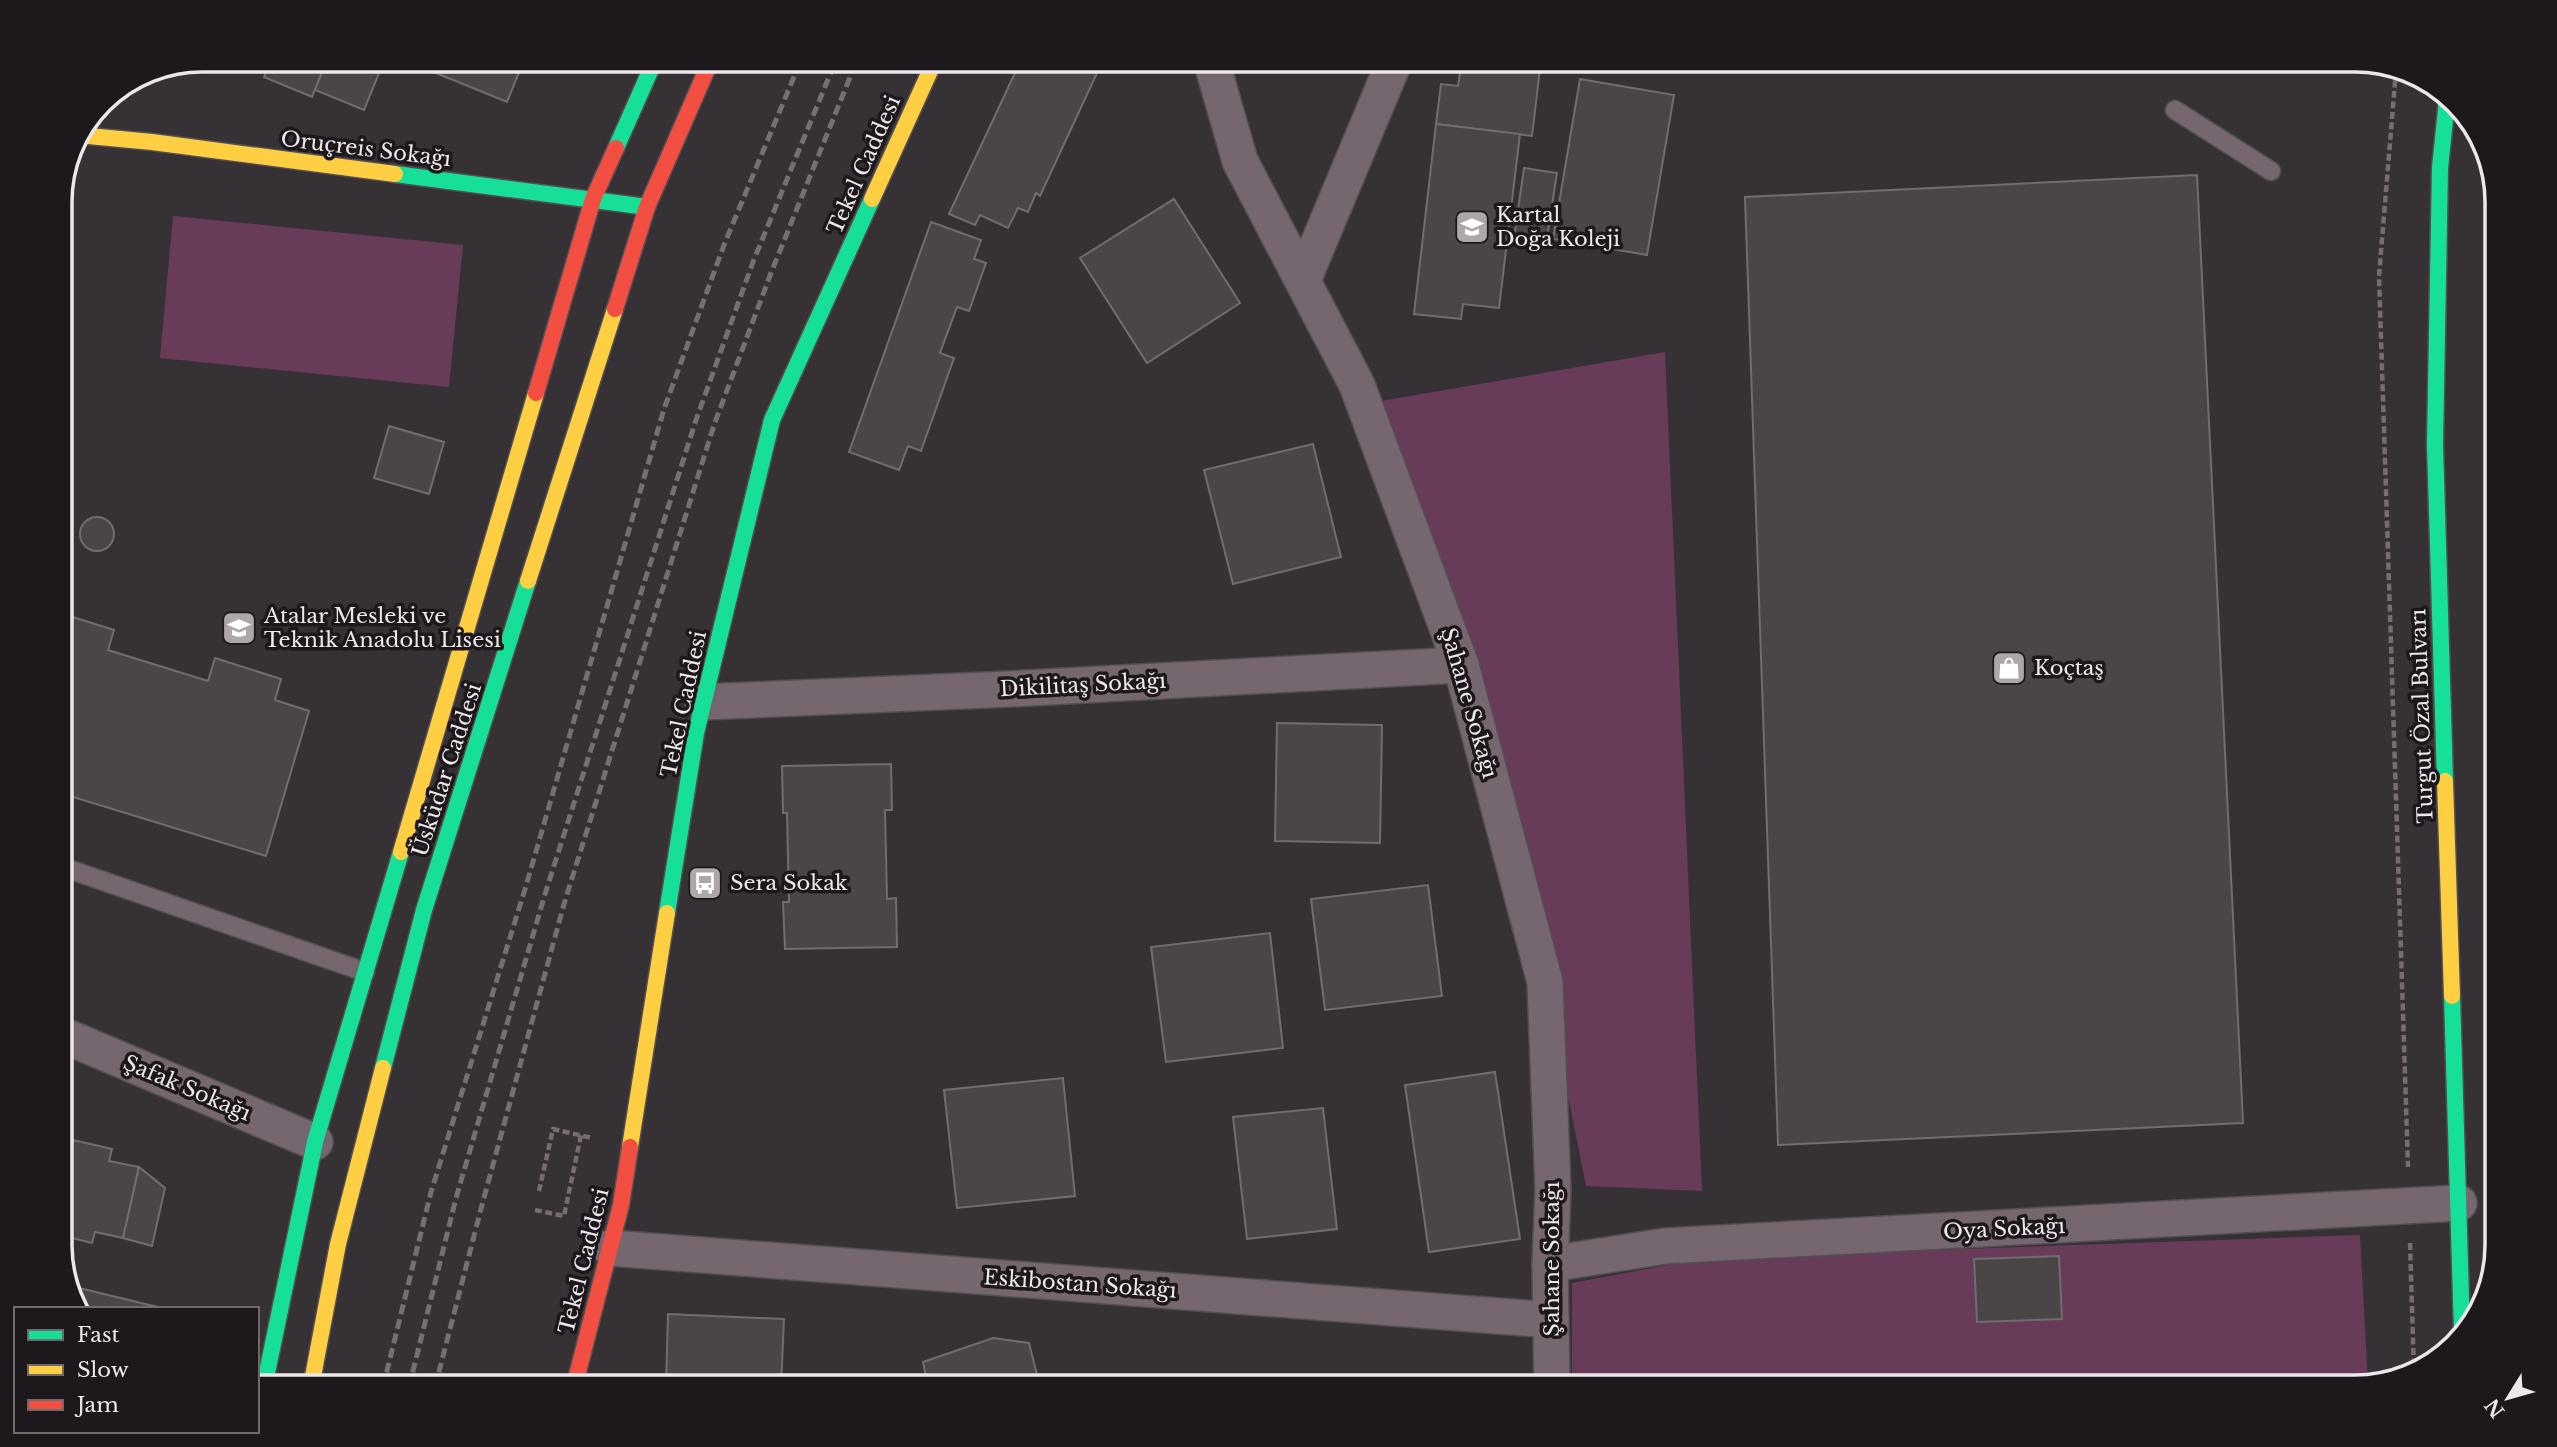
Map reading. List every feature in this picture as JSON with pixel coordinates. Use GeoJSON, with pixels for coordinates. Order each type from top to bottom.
{"type":"FeatureCollection","features":[{"type":"Feature","properties":{"kind":"main road","name":"Üsküdar Caddesi"},"geometry":{"type":"LineString","coordinates":[[267,1375],[315,1142],[593,199],[650,72]]}},
{"type":"Feature","properties":{"kind":"main road","name":"Üsküdar Caddesi"},"geometry":{"type":"LineString","coordinates":[[313,1375],[338,1244],[424,910],[647,207],[706,72]]}},
{"type":"Feature","properties":{"kind":"main road","name":"Tekel Caddesi"},"geometry":{"type":"LineString","coordinates":[[577,1375],[621,1205],[696,733],[772,420],[930,72]]}},
{"type":"Feature","properties":{"kind":"main road","name":"Turgut Özal Bulvarı"},"geometry":{"type":"LineString","coordinates":[[2446,109],[2441,168],[2435,444],[2462,1319]]}},
{"type":"Feature","properties":{"kind":"main road","name":"Oruçreis Sokağı"},"geometry":{"type":"LineString","coordinates":[[90,136],[647,207]]}},
{"type":"Feature","properties":{"kind":"street","name":"Şahane Sokağı"},"geometry":{"type":"LineString","coordinates":[[1214,72],[1240,161],[1357,385],[1461,665],[1545,982],[1553,1190],[1550,1264],[1552,1375]]}},
{"type":"Feature","properties":{"kind":"street"},"geometry":{"type":"LineString","coordinates":[[1303,280],[1390,72]]}},
{"type":"Feature","properties":{"kind":"street","name":"Dikilitaş Sokağı"},"geometry":{"type":"LineString","coordinates":[[704,702],[1461,665]]}},
{"type":"Feature","properties":{"kind":"street","name":"Şafak Sokağı"},"geometry":{"type":"LineString","coordinates":[[72,1039],[315,1142]]}},
{"type":"Feature","properties":{"kind":"street","name":"Oya Sokağı"},"geometry":{"type":"LineString","coordinates":[[1550,1264],[1665,1246],[2459,1203]]}},
{"type":"Feature","properties":{"kind":"street","name":"Eskibostan Sokağı"},"geometry":{"type":"LineString","coordinates":[[610,1248],[1551,1320]]}},
{"type":"Feature","properties":{"kind":"lane"},"geometry":{"type":"LineString","coordinates":[[2175,110],[2271,171]]}},
{"type":"Feature","properties":{"kind":"lane"},"geometry":{"type":"LineString","coordinates":[[72,870],[365,972]]}},
{"type":"Feature","properties":{"kind":"path"},"geometry":{"type":"LineString","coordinates":[[2395,78],[2379,276],[2414,1361]]}},
{"type":"Feature","properties":{"kind":"path"},"geometry":{"type":"LineString","coordinates":[[540,1191],[553,1129]]}},
{"type":"Feature","properties":{"kind":"path"},"geometry":{"type":"LineString","coordinates":[[535,1210],[564,1216],[581,1135]]}},
{"type":"Feature","properties":{"kind":"shaded area"},"geometry":{"type":"Polygon","coordinates":[[[173,216],[463,245],[449,387],[160,358],[173,216]]]}},
{"type":"Feature","properties":{"kind":"shaded area"},"geometry":{"type":"Polygon","coordinates":[[[1665,352],[1702,1191],[1586,1186],[1513,821],[1364,404],[1665,352]]]}},
{"type":"Feature","properties":{"kind":"shaded area"},"geometry":{"type":"Polygon","coordinates":[[[2360,1235],[2367,1374],[1572,1375],[1572,1283],[1705,1258],[2360,1235]]]}},
{"type":"Feature","properties":{"kind":"building"},"geometry":{"type":"Polygon","coordinates":[[[266,72],[322,72],[312,97],[264,77],[266,72]]]}},
{"type":"Feature","properties":{"kind":"building"},"geometry":{"type":"Polygon","coordinates":[[[322,72],[380,72],[364,110],[315,90],[322,72]]]}},
{"type":"Feature","properties":{"kind":"building"},"geometry":{"type":"Polygon","coordinates":[[[433,72],[519,72],[507,102],[433,72]]]}},
{"type":"Feature","properties":{"kind":"building"},"geometry":{"type":"Polygon","coordinates":[[[1015,72],[1097,73],[1040,196],[1036,193],[1028,212],[1018,208],[1008,228],[980,215],[975,225],[949,214],[1015,72]]]}},
{"type":"Feature","properties":{"kind":"building"},"geometry":{"type":"Polygon","coordinates":[[[1460,72],[1540,72],[1532,136],[1436,124],[1441,84],[1458,86],[1460,72]]]}},
{"type":"Feature","properties":{"kind":"building"},"geometry":{"type":"Polygon","coordinates":[[[1580,79],[1674,95],[1647,255],[1553,239],[1580,79]]]}},
{"type":"Feature","properties":{"kind":"building"},"geometry":{"type":"Polygon","coordinates":[[[1436,124],[1520,134],[1499,308],[1463,304],[1461,319],[1414,314],[1436,124]]]}},
{"type":"Feature","properties":{"kind":"building"},"geometry":{"type":"Polygon","coordinates":[[[1524,168],[1557,173],[1546,244],[1514,238],[1524,168]]]}},
{"type":"Feature","properties":{"kind":"building"},"geometry":{"type":"Polygon","coordinates":[[[2197,175],[2243,1123],[1778,1145],[1745,197],[2197,175]]]}},
{"type":"Feature","properties":{"kind":"building"},"geometry":{"type":"Polygon","coordinates":[[[1174,199],[1240,303],[1147,363],[1080,258],[1174,199]]]}},
{"type":"Feature","properties":{"kind":"building"},"geometry":{"type":"Polygon","coordinates":[[[931,222],[981,240],[974,259],[986,263],[969,311],[957,307],[940,353],[954,358],[921,451],[908,446],[899,470],[849,452],[931,222]]]}},
{"type":"Feature","properties":{"kind":"building"},"geometry":{"type":"Polygon","coordinates":[[[389,426],[444,442],[429,494],[374,478],[389,426]]]}},
{"type":"Feature","properties":{"kind":"building"},"geometry":{"type":"Polygon","coordinates":[[[1313,444],[1341,557],[1233,584],[1204,470],[1313,444]]]}},
{"type":"Feature","properties":{"kind":"building"},"geometry":{"type":"Polygon","coordinates":[[[97,517],[109,522],[114,534],[109,546],[97,551],[85,546],[80,534],[85,522],[97,517]]]}},
{"type":"Feature","properties":{"kind":"building"},"geometry":{"type":"Polygon","coordinates":[[[72,617],[114,630],[108,650],[208,681],[215,658],[281,679],[275,700],[309,711],[266,856],[72,797],[72,617]]]}},
{"type":"Feature","properties":{"kind":"building"},"geometry":{"type":"Polygon","coordinates":[[[1277,723],[1382,725],[1380,843],[1275,841],[1277,723]]]}},
{"type":"Feature","properties":{"kind":"building"},"geometry":{"type":"Polygon","coordinates":[[[891,764],[892,810],[885,810],[887,899],[896,898],[897,947],[785,949],[783,902],[789,902],[787,813],[783,813],[782,766],[891,764]]]}},
{"type":"Feature","properties":{"kind":"building"},"geometry":{"type":"Polygon","coordinates":[[[1428,885],[1442,996],[1325,1010],[1311,899],[1428,885]]]}},
{"type":"Feature","properties":{"kind":"building"},"geometry":{"type":"Polygon","coordinates":[[[1270,933],[1283,1048],[1166,1062],[1151,947],[1270,933]]]}},
{"type":"Feature","properties":{"kind":"building"},"geometry":{"type":"Polygon","coordinates":[[[1495,1072],[1520,1239],[1429,1252],[1405,1085],[1495,1072]]]}},
{"type":"Feature","properties":{"kind":"building"},"geometry":{"type":"Polygon","coordinates":[[[1063,1078],[1075,1196],[957,1208],[944,1090],[1063,1078]]]}},
{"type":"Feature","properties":{"kind":"building"},"geometry":{"type":"Polygon","coordinates":[[[1323,1108],[1337,1229],[1247,1239],[1233,1117],[1323,1108]]]}},
{"type":"Feature","properties":{"kind":"building"},"geometry":{"type":"Polygon","coordinates":[[[72,1140],[112,1149],[109,1161],[139,1167],[123,1238],[95,1232],[92,1243],[72,1238],[72,1140]]]}},
{"type":"Feature","properties":{"kind":"building"},"geometry":{"type":"Polygon","coordinates":[[[139,1167],[165,1188],[152,1246],[123,1238],[139,1167]]]}},
{"type":"Feature","properties":{"kind":"building"},"geometry":{"type":"Polygon","coordinates":[[[2059,1256],[2062,1319],[1977,1322],[1974,1259],[2059,1256]]]}},
{"type":"Feature","properties":{"kind":"building"},"geometry":{"type":"Polygon","coordinates":[[[79,1288],[158,1307],[88,1307],[79,1288]]]}},
{"type":"Feature","properties":{"kind":"building"},"geometry":{"type":"Polygon","coordinates":[[[668,1314],[784,1319],[782,1375],[666,1375],[668,1314]]]}},
{"type":"Feature","properties":{"kind":"building"},"geometry":{"type":"Polygon","coordinates":[[[993,1338],[1029,1343],[1037,1375],[926,1375],[923,1362],[993,1338]]]}},
{"type":"Feature","properties":{"kind":"railway"},"geometry":{"type":"LineString","coordinates":[[386,1375],[431,1192],[526,886],[664,409],[724,245],[796,72]]}},
{"type":"Feature","properties":{"kind":"railway"},"geometry":{"type":"LineString","coordinates":[[412,1375],[456,1198],[545,894],[696,420],[753,262],[831,72]]}},
{"type":"Feature","properties":{"kind":"railway"},"geometry":{"type":"LineString","coordinates":[[438,1375],[564,904],[714,425],[771,273],[852,72]]}},
{"type":"Feature","properties":{"kind":"traffic: fast"},"geometry":{"type":"LineString","coordinates":[[616,148],[650,72]]}},
{"type":"Feature","properties":{"kind":"traffic: fast"},"geometry":{"type":"LineString","coordinates":[[2445,781],[2435,444],[2440,168],[2446,109]]}},
{"type":"Feature","properties":{"kind":"traffic: fast"},"geometry":{"type":"LineString","coordinates":[[395,174],[647,207]]}},
{"type":"Feature","properties":{"kind":"traffic: fast"},"geometry":{"type":"LineString","coordinates":[[667,913],[696,733],[772,420],[872,199]]}},
{"type":"Feature","properties":{"kind":"traffic: fast"},"geometry":{"type":"LineString","coordinates":[[383,1068],[424,910],[528,581]]}},
{"type":"Feature","properties":{"kind":"traffic: fast"},"geometry":{"type":"LineString","coordinates":[[266,1375],[315,1142],[401,852]]}},
{"type":"Feature","properties":{"kind":"traffic: fast"},"geometry":{"type":"LineString","coordinates":[[2452,996],[2462,1319]]}},
{"type":"Feature","properties":{"kind":"traffic: slow"},"geometry":{"type":"LineString","coordinates":[[872,199],[930,72]]}},
{"type":"Feature","properties":{"kind":"traffic: slow"},"geometry":{"type":"LineString","coordinates":[[90,136],[395,174]]}},
{"type":"Feature","properties":{"kind":"traffic: slow"},"geometry":{"type":"LineString","coordinates":[[528,581],[615,309]]}},
{"type":"Feature","properties":{"kind":"traffic: slow"},"geometry":{"type":"LineString","coordinates":[[401,852],[536,393]]}},
{"type":"Feature","properties":{"kind":"traffic: slow"},"geometry":{"type":"LineString","coordinates":[[2445,781],[2452,996]]}},
{"type":"Feature","properties":{"kind":"traffic: slow"},"geometry":{"type":"LineString","coordinates":[[630,1147],[667,913]]}},
{"type":"Feature","properties":{"kind":"traffic: slow"},"geometry":{"type":"LineString","coordinates":[[313,1375],[338,1244],[383,1068]]}},
{"type":"Feature","properties":{"kind":"traffic: jam"},"geometry":{"type":"LineString","coordinates":[[615,309],[647,207],[706,72]]}},
{"type":"Feature","properties":{"kind":"traffic: jam"},"geometry":{"type":"LineString","coordinates":[[536,393],[593,199],[616,148]]}},
{"type":"Feature","properties":{"kind":"traffic: jam"},"geometry":{"type":"LineString","coordinates":[[577,1375],[621,1205],[630,1147]]}},
{"type":"Feature","properties":{"kind":"place","name":"Kartal Doğa Koleji"},"geometry":{"type":"Point","coordinates":[1472,227]}},
{"type":"Feature","properties":{"kind":"place","name":"Atalar Mesleki ve Teknik Anadolu Lisesi"},"geometry":{"type":"Point","coordinates":[239,628]}},
{"type":"Feature","properties":{"kind":"place","name":"Koçtaş"},"geometry":{"type":"Point","coordinates":[2009,668]}},
{"type":"Feature","properties":{"kind":"place","name":"Sera Sokak"},"geometry":{"type":"Point","coordinates":[705,883]}}]}
